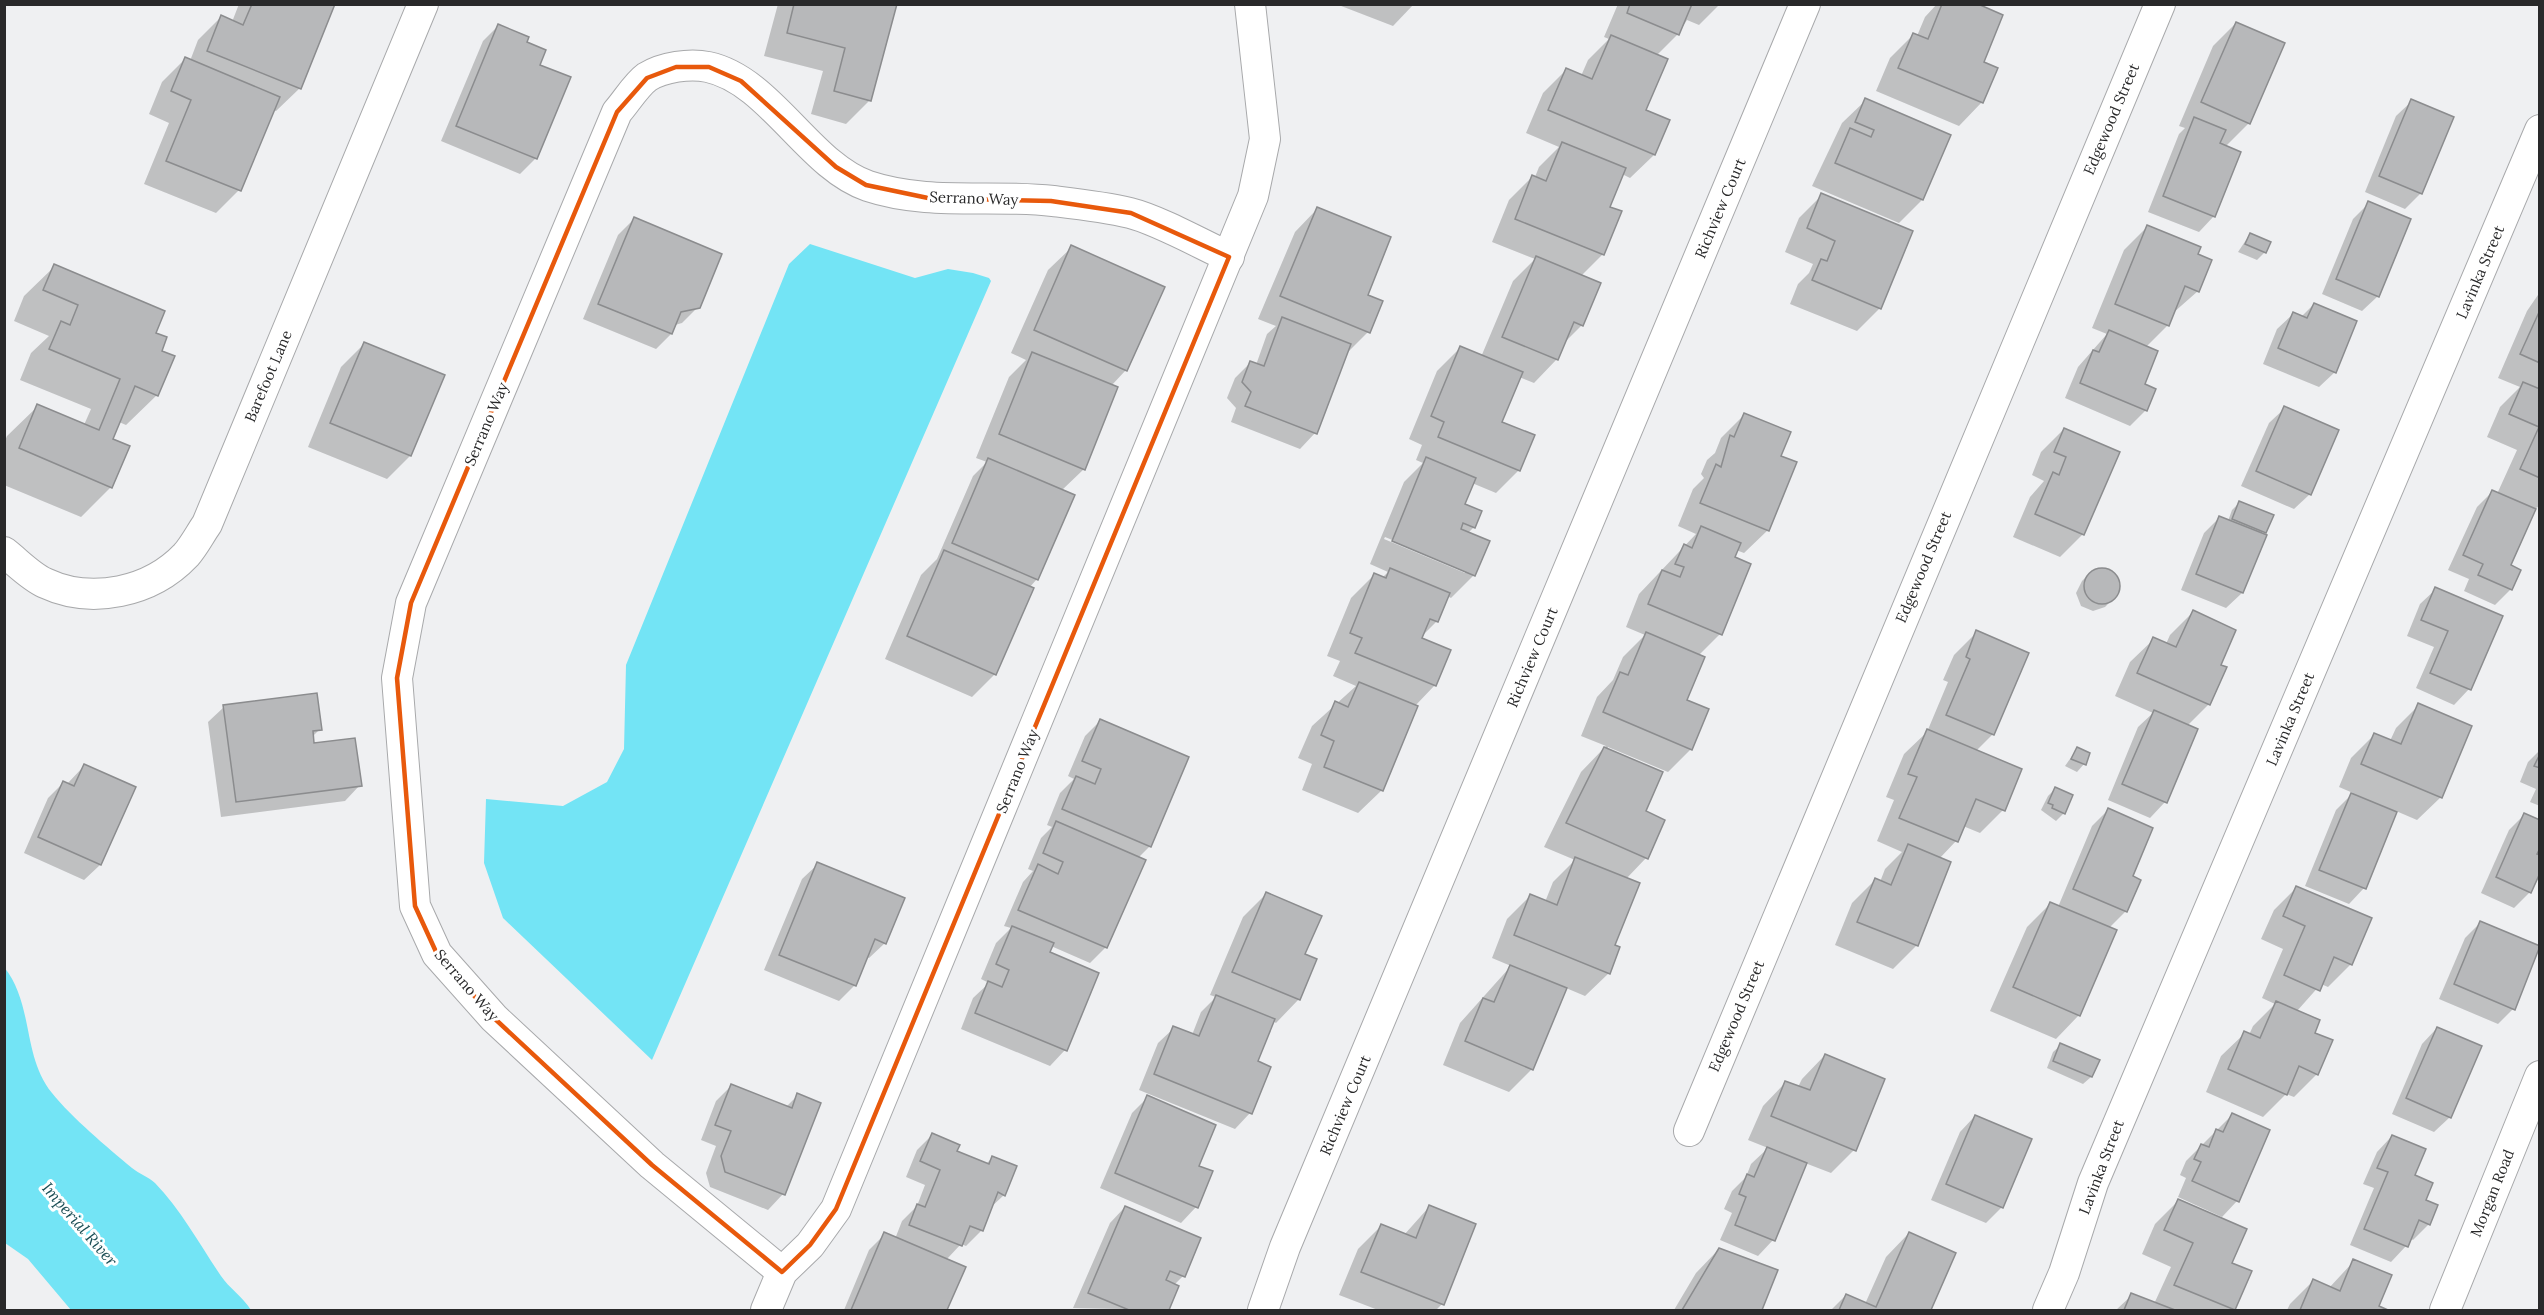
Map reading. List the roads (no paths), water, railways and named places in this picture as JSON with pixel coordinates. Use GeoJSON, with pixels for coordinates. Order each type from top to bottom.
{"type":"FeatureCollection","features":[{"type":"Feature","properties":{"kind":"street","name":"Barefoot Lane"},"geometry":{"type":"LineString","coordinates":[[4,552],[44,583],[83,594],[126,591],[159,577],[187,554],[207,524],[423,4]]}},
{"type":"Feature","properties":{"kind":"street","name":"Serrano Way"},"geometry":{"type":"LineString","coordinates":[[766,1311],[782,1272],[810,1245],[836,1209],[1253,196],[1265,139],[1250,4]]}},
{"type":"Feature","properties":{"kind":"street","name":"Richview Court"},"geometry":{"type":"LineString","coordinates":[[1263,1311],[1290,1236],[1805,4]]}},
{"type":"Feature","properties":{"kind":"street","name":"Edgewood Street"},"geometry":{"type":"LineString","coordinates":[[1689,1131],[2160,4]]}},
{"type":"Feature","properties":{"kind":"street","name":"Serrano Way"},"geometry":{"type":"LineString","coordinates":[[782,1272],[652,1166],[494,1018],[437,954],[415,906],[397,678],[411,603],[617,112],[646,78],[676,66],[709,67],[741,81],[769,103],[836,167],[866,185],[928,198],[1051,201],[1131,213],[1229,257]]}},
{"type":"Feature","properties":{"kind":"street","name":"Lavinka Street"},"geometry":{"type":"LineString","coordinates":[[2048,1311],[2064,1273],[2092,1183],[2540,130]]}},
{"type":"Feature","properties":{"kind":"street","name":"Morgan Road"},"geometry":{"type":"LineString","coordinates":[[2445,1311],[2540,1076]]}},
{"type":"Feature","properties":{"kind":"water"},"geometry":{"type":"Polygon","coordinates":[[[810,244],[915,278],[948,269],[973,273],[989,278],[991,281],[652,1060],[503,918],[484,863],[486,799],[563,806],[607,782],[624,749],[626,665],[789,264],[810,244]]]}},
{"type":"Feature","properties":{"kind":"water","name":"Imperial River"},"geometry":{"type":"Polygon","coordinates":[[[4,967],[20,997],[36,1063],[52,1093],[101,1142],[155,1183],[182,1216],[224,1280],[251,1310],[71,1310],[28,1259],[5,1243],[4,967]]]}}]}
